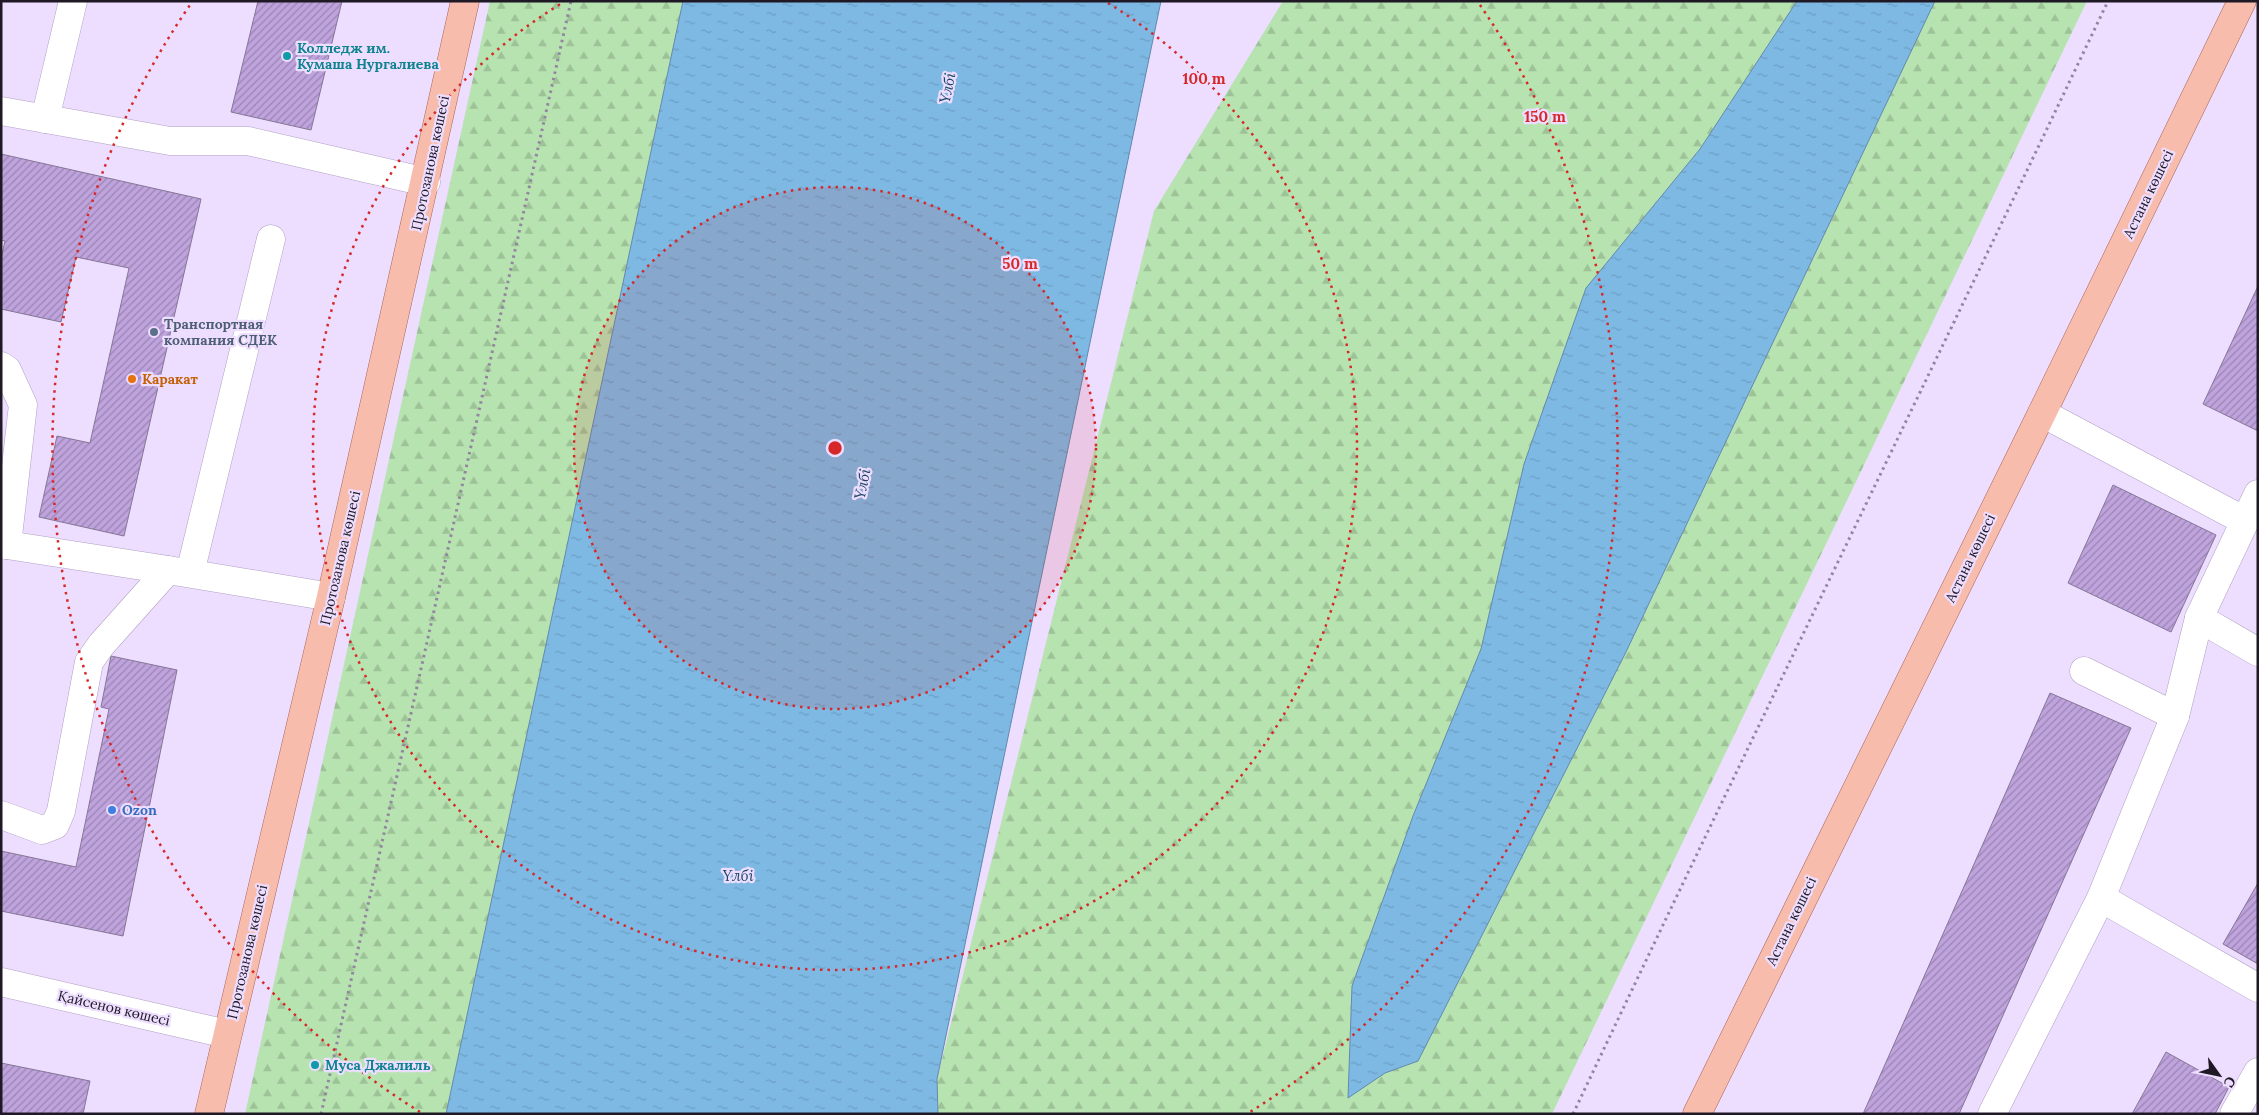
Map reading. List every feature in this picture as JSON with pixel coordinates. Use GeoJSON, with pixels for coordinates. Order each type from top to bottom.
{"type":"FeatureCollection","features":[{"type":"Feature","properties":{"kind":"main road","name":"Протозанова көшесі"},"geometry":{"type":"LineString","coordinates":[[209,1114],[332,597],[466,1]]}},
{"type":"Feature","properties":{"kind":"main road","name":"Астана көшесі"},"geometry":{"type":"LineString","coordinates":[[1696,1114],[2042,413],[2242,1]]}},
{"type":"Feature","properties":{"kind":"street"},"geometry":{"type":"LineString","coordinates":[[45,118],[73,1]]}},
{"type":"Feature","properties":{"kind":"street"},"geometry":{"type":"LineString","coordinates":[[1,111],[170,141],[248,142],[426,182]]}},
{"type":"Feature","properties":{"kind":"street"},"geometry":{"type":"LineString","coordinates":[[1,815],[42,830],[54,825],[61,811],[89,662],[101,645],[179,571],[271,239]]}},
{"type":"Feature","properties":{"kind":"street"},"geometry":{"type":"LineString","coordinates":[[1,366],[7,370],[23,405],[4,544],[332,597]]}},
{"type":"Feature","properties":{"kind":"street"},"geometry":{"type":"LineString","coordinates":[[2042,413],[2245,521]]}},
{"type":"Feature","properties":{"kind":"street"},"geometry":{"type":"LineString","coordinates":[[1992,1114],[2101,898],[2175,716],[2199,618],[2258,494]]}},
{"type":"Feature","properties":{"kind":"street"},"geometry":{"type":"LineString","coordinates":[[2199,618],[2258,652]]}},
{"type":"Feature","properties":{"kind":"street"},"geometry":{"type":"LineString","coordinates":[[2084,671],[2175,716]]}},
{"type":"Feature","properties":{"kind":"street"},"geometry":{"type":"LineString","coordinates":[[2101,898],[2258,988]]}},
{"type":"Feature","properties":{"kind":"street","name":"Қайсенов көшесі"},"geometry":{"type":"LineString","coordinates":[[1,982],[227,1034]]}},
{"type":"Feature","properties":{"kind":"street"},"geometry":{"type":"LineString","coordinates":[[2234,1114],[2258,1072]]}},
{"type":"Feature","properties":{"kind":"path"},"geometry":{"type":"LineString","coordinates":[[321,1114],[571,1]]}},
{"type":"Feature","properties":{"kind":"path"},"geometry":{"type":"LineString","coordinates":[[1573,1114],[1683,881],[1936,361],[2108,1]]}},
{"type":"Feature","properties":{"kind":"green space"},"geometry":{"type":"Polygon","coordinates":[[[490,1],[683,1],[446,1114],[245,1114],[490,1]]]}},
{"type":"Feature","properties":{"kind":"green space"},"geometry":{"type":"Polygon","coordinates":[[[1283,1],[1797,1],[1700,149],[1586,288],[1524,464],[1481,649],[1413,816],[1352,986],[1348,1098],[1385,1073],[1418,1061],[1625,654],[1935,1],[2087,1],[1552,1114],[938,1114],[937,1079],[1154,211],[1283,1]]]}},
{"type":"Feature","properties":{"kind":"water","name":"Үлбі"},"geometry":{"type":"Polygon","coordinates":[[[683,1],[1161,1],[937,1079],[938,1114],[446,1114],[683,1]]]}},
{"type":"Feature","properties":{"kind":"water"},"geometry":{"type":"Polygon","coordinates":[[[1797,1],[1935,1],[1625,654],[1418,1061],[1385,1073],[1348,1098],[1352,986],[1413,816],[1481,649],[1524,464],[1586,288],[1700,149],[1797,1]]]}},
{"type":"Feature","properties":{"kind":"building","name":"Колледж им. Кумаша Нургалиева"},"geometry":{"type":"Polygon","coordinates":[[[258,1],[342,1],[311,130],[231,112],[258,1]]]}},
{"type":"Feature","properties":{"kind":"building","name":"Каракат"},"geometry":{"type":"Polygon","coordinates":[[[1,154],[201,199],[124,536],[39,517],[57,436],[90,443],[129,268],[76,257],[61,322],[1,309],[1,259],[5,241],[1,240],[1,154]]]}},
{"type":"Feature","properties":{"kind":"building"},"geometry":{"type":"Polygon","coordinates":[[[2258,286],[2258,431],[2203,404],[2258,286]]]}},
{"type":"Feature","properties":{"kind":"building"},"geometry":{"type":"Polygon","coordinates":[[[2113,485],[2216,535],[2171,632],[2068,583],[2113,485]]]}},
{"type":"Feature","properties":{"kind":"building"},"geometry":{"type":"Polygon","coordinates":[[[111,656],[177,670],[123,936],[1,911],[1,851],[76,867],[109,709],[101,707],[111,656]]]}},
{"type":"Feature","properties":{"kind":"building"},"geometry":{"type":"Polygon","coordinates":[[[2050,693],[2131,728],[1959,1114],[1863,1114],[2050,693]]]}},
{"type":"Feature","properties":{"kind":"building"},"geometry":{"type":"Polygon","coordinates":[[[2258,883],[2258,964],[2223,944],[2258,883]]]}},
{"type":"Feature","properties":{"kind":"building"},"geometry":{"type":"Polygon","coordinates":[[[2166,1052],[2229,1087],[2215,1114],[2132,1114],[2166,1052]]]}},
{"type":"Feature","properties":{"kind":"building"},"geometry":{"type":"Polygon","coordinates":[[[1,1063],[90,1081],[83,1114],[1,1114],[1,1063]]]}},
{"type":"Feature","properties":{"kind":"place","name":"Колледж им. Кумаша Нургалиева"},"geometry":{"type":"Point","coordinates":[287,56]}},
{"type":"Feature","properties":{"kind":"place","name":"Транспортная компания СДЕК"},"geometry":{"type":"Point","coordinates":[154,332]}},
{"type":"Feature","properties":{"kind":"place","name":"Каракат"},"geometry":{"type":"Point","coordinates":[132,379]}},
{"type":"Feature","properties":{"kind":"place","name":"Ozon"},"geometry":{"type":"Point","coordinates":[112,810]}},
{"type":"Feature","properties":{"kind":"place","name":"Муса Джалиль"},"geometry":{"type":"Point","coordinates":[315,1065]}}]}
